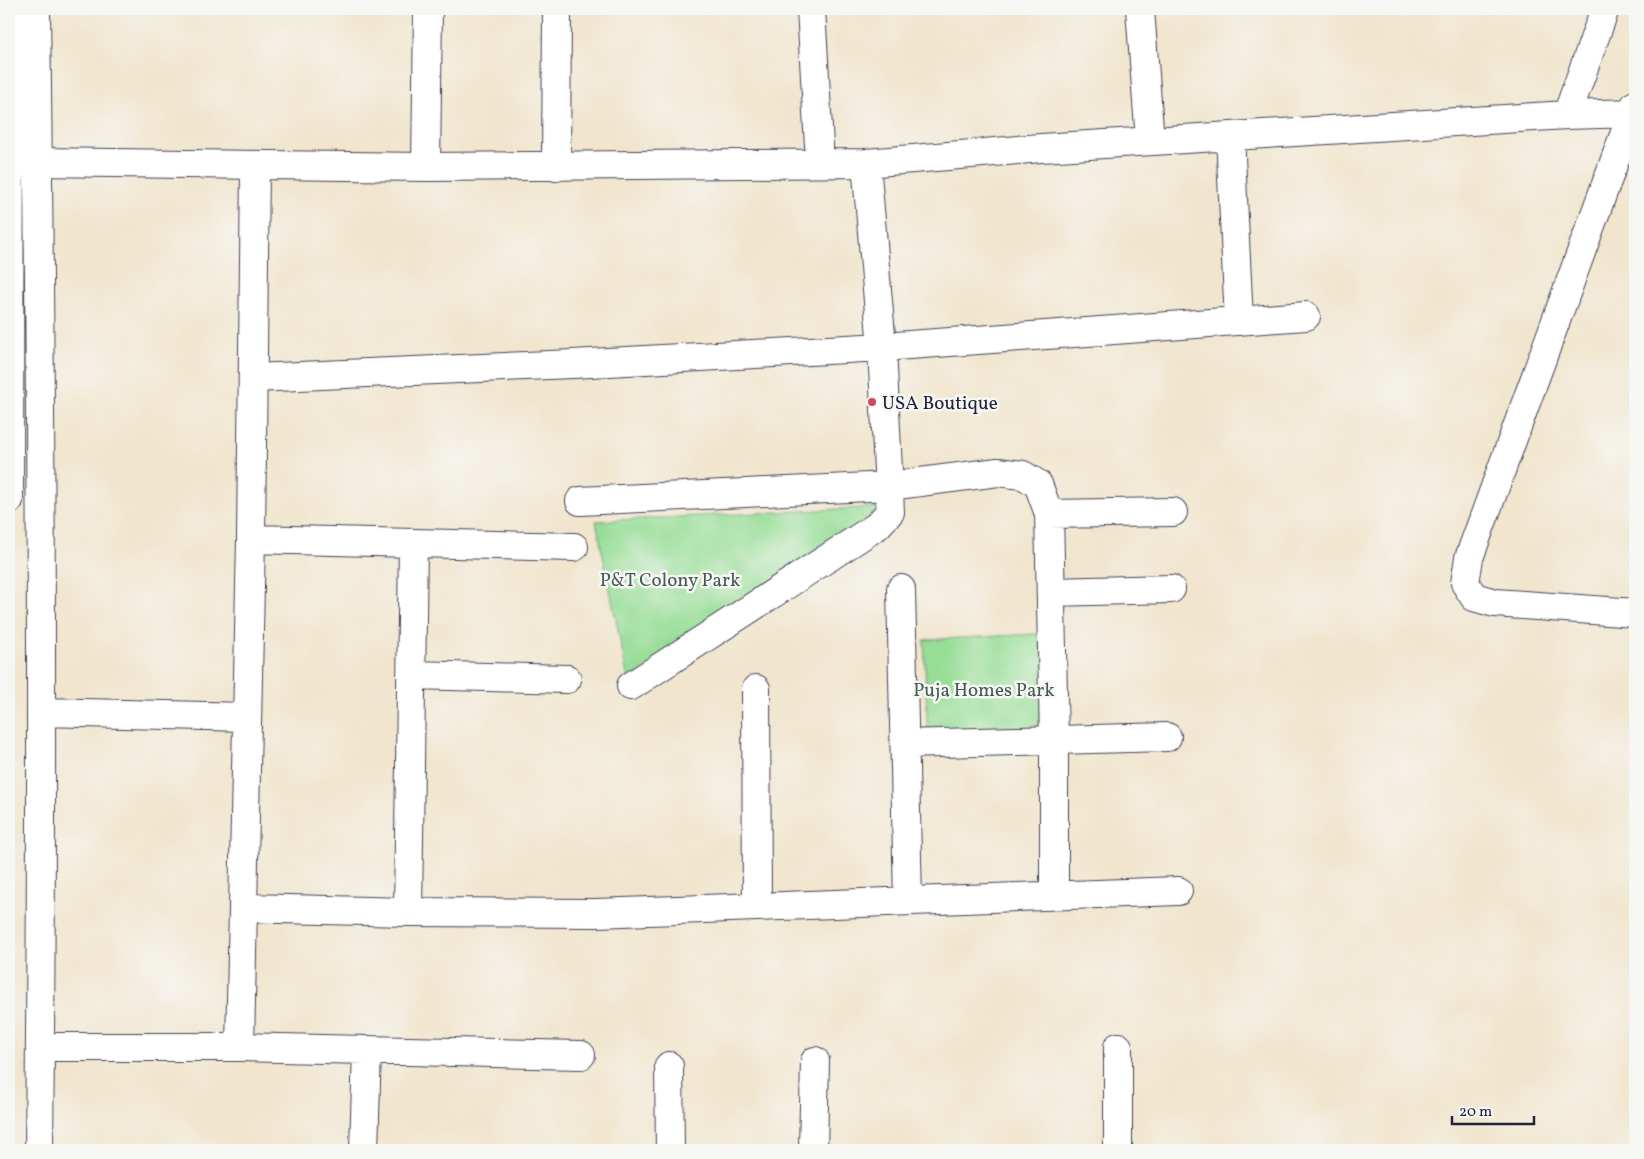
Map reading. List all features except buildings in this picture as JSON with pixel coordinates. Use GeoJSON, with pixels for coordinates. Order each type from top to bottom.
{"type":"FeatureCollection","features":[{"type":"Feature","properties":{"kind":"street"},"geometry":{"type":"LineString","coordinates":[[9,500],[10,9]]}},
{"type":"Feature","properties":{"kind":"street"},"geometry":{"type":"LineString","coordinates":[[36,9],[41,396],[42,712],[39,1150]]}},
{"type":"Feature","properties":{"kind":"street"},"geometry":{"type":"LineString","coordinates":[[426,167],[428,9]]}},
{"type":"Feature","properties":{"kind":"street"},"geometry":{"type":"LineString","coordinates":[[556,167],[557,9]]}},
{"type":"Feature","properties":{"kind":"street"},"geometry":{"type":"LineString","coordinates":[[811,9],[820,163]]}},
{"type":"Feature","properties":{"kind":"street"},"geometry":{"type":"LineString","coordinates":[[1140,9],[1150,141]]}},
{"type":"Feature","properties":{"kind":"street"},"geometry":{"type":"LineString","coordinates":[[1567,114],[1605,9]]}},
{"type":"Feature","properties":{"kind":"street"},"geometry":{"type":"LineString","coordinates":[[9,163],[426,167],[866,163],[1041,148],[1634,109],[1469,558],[1465,583],[1474,597],[1495,603],[1634,608]]}},
{"type":"Feature","properties":{"kind":"street"},"geometry":{"type":"LineString","coordinates":[[1230,136],[1239,321]]}},
{"type":"Feature","properties":{"kind":"street"},"geometry":{"type":"LineString","coordinates":[[631,686],[877,526],[890,512],[882,347],[866,163]]}},
{"type":"Feature","properties":{"kind":"street"},"geometry":{"type":"LineString","coordinates":[[240,1047],[251,539],[255,166]]}},
{"type":"Feature","properties":{"kind":"street"},"geometry":{"type":"LineString","coordinates":[[253,378],[882,347],[1306,316]]}},
{"type":"Feature","properties":{"kind":"street"},"geometry":{"type":"LineString","coordinates":[[580,501],[889,486],[998,472],[1023,475],[1038,484],[1050,514],[1054,740],[1054,895]]}},
{"type":"Feature","properties":{"kind":"street"},"geometry":{"type":"LineString","coordinates":[[1050,514],[1173,512]]}},
{"type":"Feature","properties":{"kind":"street"},"geometry":{"type":"LineString","coordinates":[[251,539],[574,547]]}},
{"type":"Feature","properties":{"kind":"street"},"geometry":{"type":"LineString","coordinates":[[408,912],[413,543]]}},
{"type":"Feature","properties":{"kind":"street"},"geometry":{"type":"LineString","coordinates":[[1051,592],[1171,588]]}},
{"type":"Feature","properties":{"kind":"street"},"geometry":{"type":"LineString","coordinates":[[901,590],[908,901]]}},
{"type":"Feature","properties":{"kind":"street"},"geometry":{"type":"LineString","coordinates":[[411,675],[567,679]]}},
{"type":"Feature","properties":{"kind":"street"},"geometry":{"type":"LineString","coordinates":[[756,689],[757,906]]}},
{"type":"Feature","properties":{"kind":"street"},"geometry":{"type":"LineString","coordinates":[[42,712],[247,717]]}},
{"type":"Feature","properties":{"kind":"street"},"geometry":{"type":"LineString","coordinates":[[904,744],[1167,737]]}},
{"type":"Feature","properties":{"kind":"street"},"geometry":{"type":"LineString","coordinates":[[243,908],[408,912],[607,912],[1178,891]]}},
{"type":"Feature","properties":{"kind":"street"},"geometry":{"type":"LineString","coordinates":[[40,1047],[240,1047],[581,1055]]}},
{"type":"Feature","properties":{"kind":"street"},"geometry":{"type":"LineString","coordinates":[[1118,1047],[1118,1150]]}},
{"type":"Feature","properties":{"kind":"street"},"geometry":{"type":"LineString","coordinates":[[364,1150],[367,1050]]}},
{"type":"Feature","properties":{"kind":"street"},"geometry":{"type":"LineString","coordinates":[[813,1150],[814,1061]]}},
{"type":"Feature","properties":{"kind":"street"},"geometry":{"type":"LineString","coordinates":[[669,1066],[670,1150]]}},
{"type":"Feature","properties":{"kind":"green space","name":"P&T Colony Park"},"geometry":{"type":"Polygon","coordinates":[[[880,507],[880,515],[628,680],[596,521],[880,507]]]}},
{"type":"Feature","properties":{"kind":"green space","name":"Puja Homes Park"},"geometry":{"type":"Polygon","coordinates":[[[1052,633],[1054,740],[928,743],[924,640],[1052,633]]]}},
{"type":"Feature","properties":{"kind":"place","name":"USA Boutique"},"geometry":{"type":"Point","coordinates":[872,402]}}]}
